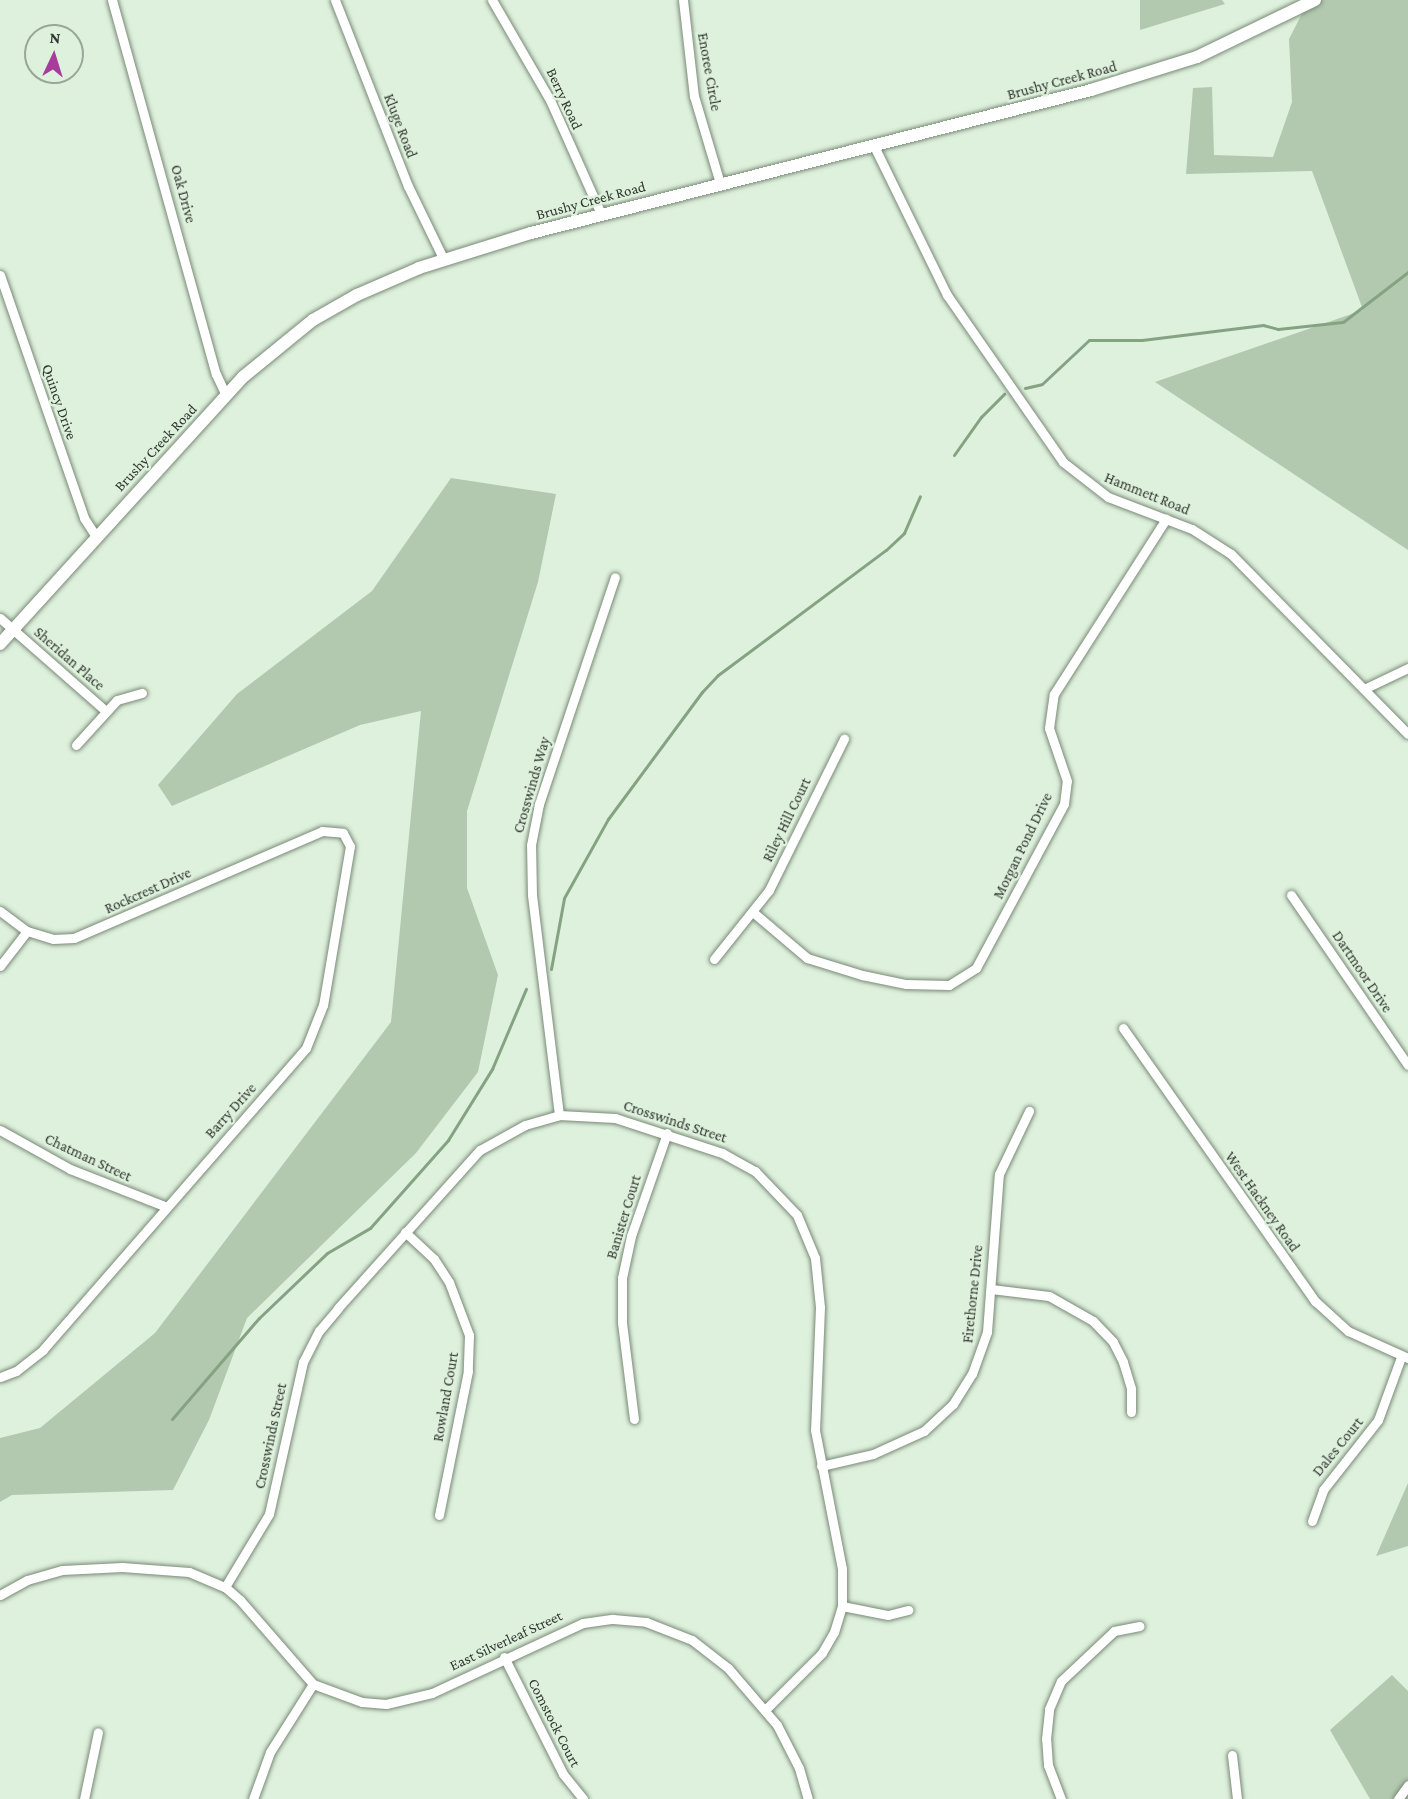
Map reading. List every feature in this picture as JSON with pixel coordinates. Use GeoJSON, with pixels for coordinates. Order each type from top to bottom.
{"type":"FeatureCollection","features":[{"type":"Feature","properties":{"kind":"main road","name":"Brushy Creek Road"},"geometry":{"type":"LineString","coordinates":[[0,644],[95,535],[226,395],[274,349],[313,320],[384,283],[444,260],[602,214],[1091,90],[1197,57],[1315,0]]}},
{"type":"Feature","properties":{"kind":"street","name":"Oak Drive"},"geometry":{"type":"LineString","coordinates":[[112,0],[216,374],[226,395]]}},
{"type":"Feature","properties":{"kind":"street","name":"Kluge Road"},"geometry":{"type":"LineString","coordinates":[[335,0],[408,186],[444,260]]}},
{"type":"Feature","properties":{"kind":"street","name":"Berry Road"},"geometry":{"type":"LineString","coordinates":[[492,0],[550,100],[602,214]]}},
{"type":"Feature","properties":{"kind":"street","name":"Enoree Circle"},"geometry":{"type":"LineString","coordinates":[[683,0],[694,96],[720,183]]}},
{"type":"Feature","properties":{"kind":"street","name":"Hammett Road"},"geometry":{"type":"LineString","coordinates":[[874,146],[947,295],[1059,457],[1099,492],[1192,529],[1231,554],[1366,688],[1408,734]]}},
{"type":"Feature","properties":{"kind":"street","name":"Quincy Drive"},"geometry":{"type":"LineString","coordinates":[[0,275],[84,518],[95,535]]}},
{"type":"Feature","properties":{"kind":"street","name":"Morgan Pond Drive"},"geometry":{"type":"LineString","coordinates":[[754,913],[807,958],[862,975],[906,984],[949,985],[976,968],[1064,804],[1067,781],[1049,728],[1054,694],[1166,519]]}},
{"type":"Feature","properties":{"kind":"street","name":"Crosswinds Way"},"geometry":{"type":"LineString","coordinates":[[559,1115],[532,896],[531,845],[539,804],[615,577]]}},
{"type":"Feature","properties":{"kind":"street","name":"Sheridan Place"},"geometry":{"type":"LineString","coordinates":[[0,618],[106,711]]}},
{"type":"Feature","properties":{"kind":"street"},"geometry":{"type":"LineString","coordinates":[[1366,688],[1408,668]]}},
{"type":"Feature","properties":{"kind":"street","name":"Sheridan Place"},"geometry":{"type":"LineString","coordinates":[[76,745],[106,711],[121,698],[142,693]]}},
{"type":"Feature","properties":{"kind":"street","name":"Riley Hill Court"},"geometry":{"type":"LineString","coordinates":[[714,959],[754,913],[769,890],[844,739]]}},
{"type":"Feature","properties":{"kind":"street","name":"Barry Drive"},"geometry":{"type":"LineString","coordinates":[[0,1377],[16,1371],[42,1350],[290,1068],[319,1019],[350,846],[343,833],[330,830],[309,836]]}},
{"type":"Feature","properties":{"kind":"street","name":"Rockcrest Drive"},"geometry":{"type":"LineString","coordinates":[[0,911],[27,931],[53,939],[82,935],[309,836]]}},
{"type":"Feature","properties":{"kind":"street","name":"Dartmoor Drive"},"geometry":{"type":"LineString","coordinates":[[1291,896],[1408,1065]]}},
{"type":"Feature","properties":{"kind":"street"},"geometry":{"type":"LineString","coordinates":[[0,966],[27,931]]}},
{"type":"Feature","properties":{"kind":"street","name":"West Hackney Road"},"geometry":{"type":"LineString","coordinates":[[1123,1028],[1314,1301],[1348,1331],[1405,1357]]}},
{"type":"Feature","properties":{"kind":"street","name":"Firethorne Drive"},"geometry":{"type":"LineString","coordinates":[[821,1466],[900,1444],[943,1414],[979,1359],[987,1332],[999,1174],[1029,1110]]}},
{"type":"Feature","properties":{"kind":"street","name":"Crosswinds Street"},"geometry":{"type":"LineString","coordinates":[[225,1587],[258,1538],[269,1514],[297,1386],[310,1345],[405,1232],[480,1150],[525,1125],[559,1115],[615,1118],[722,1152],[755,1171],[784,1197],[806,1232],[819,1286],[814,1411],[821,1466],[842,1569],[842,1606],[834,1632],[822,1653],[765,1710]]}},
{"type":"Feature","properties":{"kind":"street","name":"Chatman Street"},"geometry":{"type":"LineString","coordinates":[[0,1130],[79,1174],[167,1207]]}},
{"type":"Feature","properties":{"kind":"street","name":"Banister Court"},"geometry":{"type":"LineString","coordinates":[[634,1419],[622,1322],[622,1278],[631,1236],[667,1133]]}},
{"type":"Feature","properties":{"kind":"street","name":"Rowland Court"},"geometry":{"type":"LineString","coordinates":[[405,1232],[434,1259],[449,1282],[469,1335],[468,1371],[439,1515]]}},
{"type":"Feature","properties":{"kind":"street"},"geometry":{"type":"LineString","coordinates":[[991,1289],[1049,1296],[1094,1321],[1113,1342],[1123,1362],[1131,1389],[1131,1412]]}},
{"type":"Feature","properties":{"kind":"street","name":"Dales Court"},"geometry":{"type":"LineString","coordinates":[[1312,1521],[1323,1490],[1378,1420],[1405,1357]]}},
{"type":"Feature","properties":{"kind":"street"},"geometry":{"type":"LineString","coordinates":[[0,1595],[41,1575],[85,1568],[175,1569],[225,1587],[313,1684],[270,1752],[253,1799]]}},
{"type":"Feature","properties":{"kind":"street"},"geometry":{"type":"LineString","coordinates":[[842,1606],[888,1616],[908,1610]]}},
{"type":"Feature","properties":{"kind":"street","name":"East Silverleaf Street"},"geometry":{"type":"LineString","coordinates":[[313,1684],[362,1702],[399,1702],[432,1694],[504,1657],[583,1623],[614,1619],[646,1622],[676,1631],[706,1649],[765,1710],[787,1742],[808,1799]]}},
{"type":"Feature","properties":{"kind":"street"},"geometry":{"type":"LineString","coordinates":[[1061,1799],[1048,1765],[1046,1739],[1050,1708],[1061,1681],[1114,1631],[1140,1626]]}},
{"type":"Feature","properties":{"kind":"street","name":"Comstock Court"},"geometry":{"type":"LineString","coordinates":[[504,1657],[563,1774],[583,1799]]}},
{"type":"Feature","properties":{"kind":"street"},"geometry":{"type":"LineString","coordinates":[[84,1799],[98,1732]]}},
{"type":"Feature","properties":{"kind":"street"},"geometry":{"type":"LineString","coordinates":[[1232,1755],[1237,1799]]}},
{"type":"Feature","properties":{"kind":"street"},"geometry":{"type":"LineString","coordinates":[[1398,1799],[1408,1785]]}},
{"type":"Feature","properties":{"kind":"green space"},"geometry":{"type":"Polygon","coordinates":[[[1140,0],[1222,0],[1225,4],[1140,30],[1140,0]]]}},
{"type":"Feature","properties":{"kind":"green space"},"geometry":{"type":"Polygon","coordinates":[[[1309,0],[1408,0],[1408,550],[1155,382],[1363,310],[1312,171],[1186,174],[1193,88],[1212,87],[1214,155],[1273,157],[1292,102],[1289,39],[1309,0]]]}},
{"type":"Feature","properties":{"kind":"green space"},"geometry":{"type":"Polygon","coordinates":[[[451,478],[556,494],[538,582],[467,811],[467,888],[498,975],[478,1072],[416,1153],[247,1318],[209,1420],[173,1490],[12,1495],[0,1502],[0,1438],[40,1428],[155,1333],[391,1022],[421,711],[360,725],[172,806],[158,785],[237,694],[372,591],[451,478]]]}},
{"type":"Feature","properties":{"kind":"green space"},"geometry":{"type":"Polygon","coordinates":[[[1408,1483],[1408,1546],[1376,1556],[1408,1483]]]}},
{"type":"Feature","properties":{"kind":"green space"},"geometry":{"type":"Polygon","coordinates":[[[1392,1675],[1408,1691],[1408,1799],[1370,1799],[1330,1730],[1392,1675]]]}},
{"type":"Feature","properties":{"kind":"waterway"},"geometry":{"type":"LineString","coordinates":[[1025,388],[1042,384],[1089,340],[1142,340],[1263,325],[1278,329],[1343,322],[1408,272]]}},
{"type":"Feature","properties":{"kind":"waterway"},"geometry":{"type":"LineString","coordinates":[[954,455],[981,417],[1004,394]]}},
{"type":"Feature","properties":{"kind":"waterway"},"geometry":{"type":"LineString","coordinates":[[551,969],[564,898],[608,819],[702,692],[718,675],[886,550],[904,533],[920,496]]}},
{"type":"Feature","properties":{"kind":"waterway"},"geometry":{"type":"LineString","coordinates":[[172,1419],[259,1318],[327,1253],[370,1228],[448,1140],[492,1069],[526,989]]}}]}
